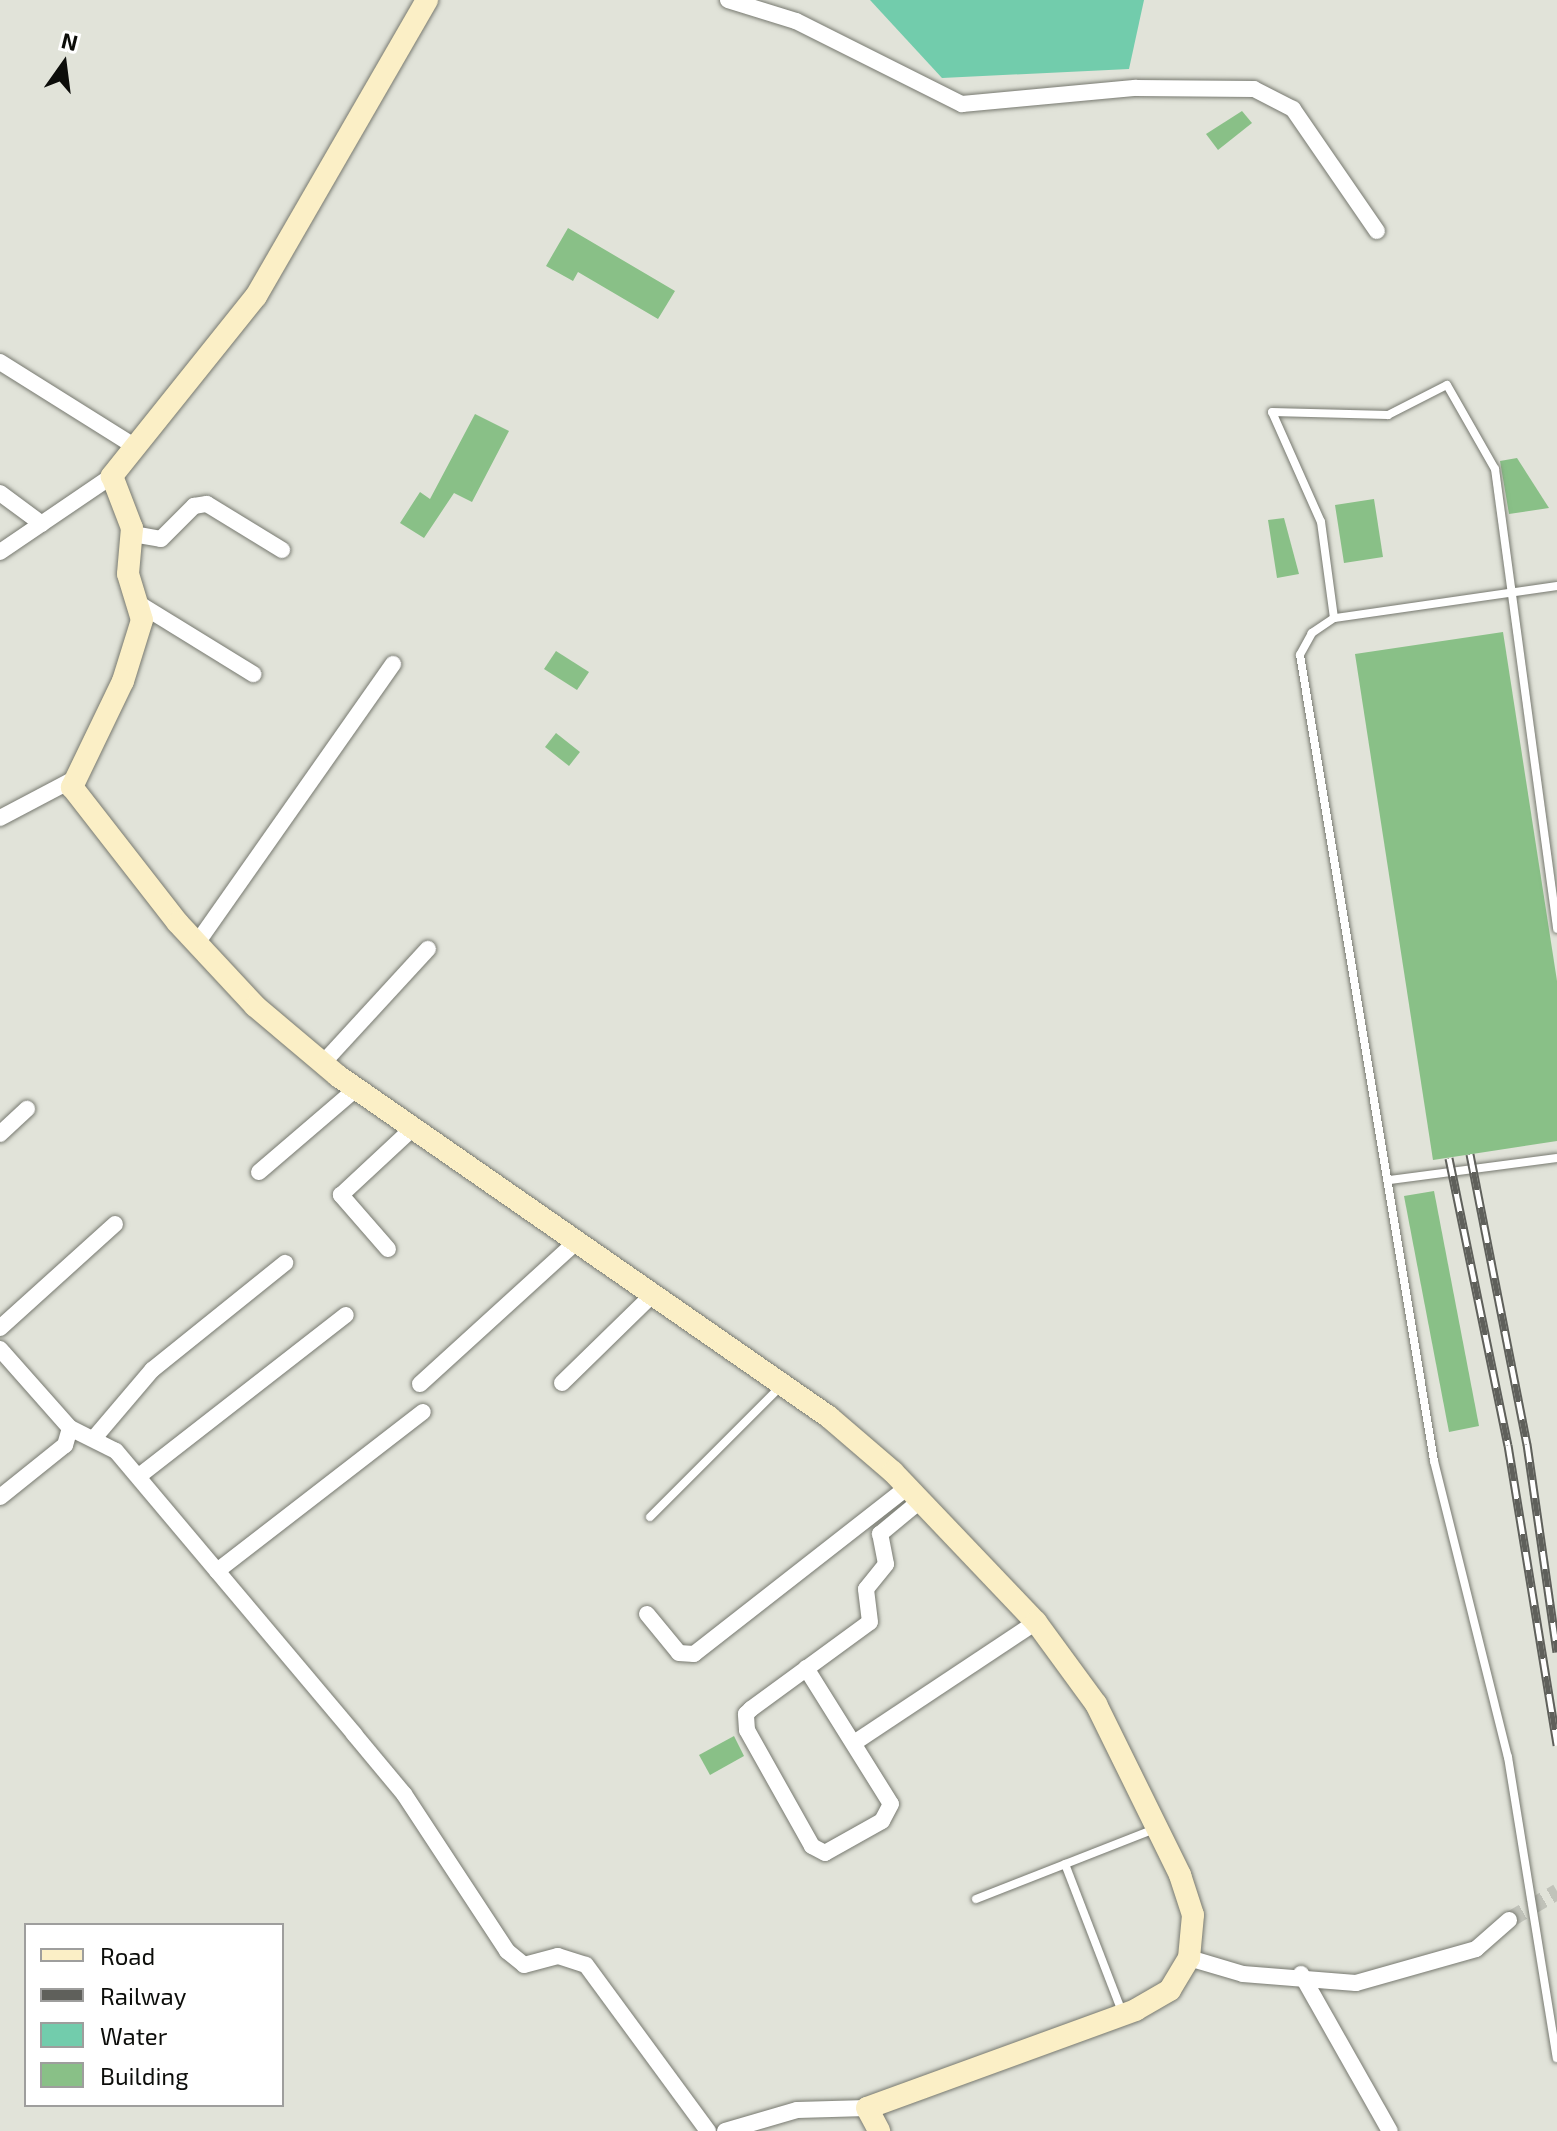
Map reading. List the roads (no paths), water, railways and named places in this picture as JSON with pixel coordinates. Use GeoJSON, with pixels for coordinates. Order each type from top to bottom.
{"type":"FeatureCollection","features":[{"type":"Feature","properties":{"kind":"street"},"geometry":{"type":"LineString","coordinates":[[0,552],[112,476],[256,296],[427,0]]}},
{"type":"Feature","properties":{"kind":"street"},"geometry":{"type":"LineString","coordinates":[[728,0],[796,21],[962,104],[1136,88],[1254,89],[1293,109],[1377,231]]}},
{"type":"Feature","properties":{"kind":"street"},"geometry":{"type":"LineString","coordinates":[[0,362],[137,448]]}},
{"type":"Feature","properties":{"kind":"street"},"geometry":{"type":"LineString","coordinates":[[112,476],[133,534],[128,574],[141,605],[253,674]]}},
{"type":"Feature","properties":{"kind":"street"},"geometry":{"type":"LineString","coordinates":[[0,493],[42,524]]}},
{"type":"Feature","properties":{"kind":"street"},"geometry":{"type":"LineString","coordinates":[[133,534],[161,539],[194,506],[207,504],[282,550]]}},
{"type":"Feature","properties":{"kind":"street"},"geometry":{"type":"LineString","coordinates":[[0,818],[72,780],[123,681],[141,605]]}},
{"type":"Feature","properties":{"kind":"street"},"geometry":{"type":"LineString","coordinates":[[197,943],[393,664]]}},
{"type":"Feature","properties":{"kind":"street"},"geometry":{"type":"LineString","coordinates":[[72,780],[197,943],[323,1063],[574,1244],[782,1385],[914,1494],[1036,1622],[1096,1704],[1157,1828],[1193,1915],[1189,1958],[1170,1990],[1123,2015],[867,2108],[797,2110],[725,2131]]}},
{"type":"Feature","properties":{"kind":"street"},"geometry":{"type":"LineString","coordinates":[[323,1063],[428,949]]}},
{"type":"Feature","properties":{"kind":"street"},"geometry":{"type":"LineString","coordinates":[[259,1172],[356,1089]]}},
{"type":"Feature","properties":{"kind":"street"},"geometry":{"type":"LineString","coordinates":[[0,1134],[27,1109]]}},
{"type":"Feature","properties":{"kind":"street"},"geometry":{"type":"LineString","coordinates":[[388,1249],[341,1195],[412,1129]]}},
{"type":"Feature","properties":{"kind":"street"},"geometry":{"type":"LineString","coordinates":[[0,1328],[115,1224]]}},
{"type":"Feature","properties":{"kind":"street"},"geometry":{"type":"LineString","coordinates":[[420,1384],[574,1244]]}},
{"type":"Feature","properties":{"kind":"street"},"geometry":{"type":"LineString","coordinates":[[95,1437],[152,1370],[285,1263]]}},
{"type":"Feature","properties":{"kind":"street"},"geometry":{"type":"LineString","coordinates":[[562,1383],[651,1296]]}},
{"type":"Feature","properties":{"kind":"street"},"geometry":{"type":"LineString","coordinates":[[139,1476],[346,1315]]}},
{"type":"Feature","properties":{"kind":"street"},"geometry":{"type":"LineString","coordinates":[[0,1349],[70,1428],[95,1437],[139,1476],[404,1794],[507,1951],[524,1965],[558,1956],[586,1965],[708,2131]]}},
{"type":"Feature","properties":{"kind":"street"},"geometry":{"type":"LineString","coordinates":[[217,1571],[423,1412]]}},
{"type":"Feature","properties":{"kind":"street"},"geometry":{"type":"LineString","coordinates":[[0,1497],[65,1445],[70,1428]]}},
{"type":"Feature","properties":{"kind":"street"},"geometry":{"type":"LineString","coordinates":[[647,1614],[679,1653],[694,1654],[914,1494]]}},
{"type":"Feature","properties":{"kind":"street"},"geometry":{"type":"LineString","coordinates":[[806,1668],[887,1794],[889,1814],[833,1850],[817,1852],[744,1723],[751,1709],[806,1668],[870,1622],[866,1589],[886,1564],[880,1534],[914,1494]]}},
{"type":"Feature","properties":{"kind":"street"},"geometry":{"type":"LineString","coordinates":[[854,1743],[1036,1622]]}},
{"type":"Feature","properties":{"kind":"street"},"geometry":{"type":"LineString","coordinates":[[1189,1958],[1243,1974],[1301,1974],[1356,1983],[1476,1949],[1509,1920]]}},
{"type":"Feature","properties":{"kind":"street"},"geometry":{"type":"LineString","coordinates":[[1301,1974],[1390,2131]]}},
{"type":"Feature","properties":{"kind":"street"},"geometry":{"type":"LineString","coordinates":[[867,2108],[879,2131]]}},
{"type":"Feature","properties":{"kind":"lane"},"geometry":{"type":"LineString","coordinates":[[1334,618],[1321,522],[1272,412],[1388,415],[1447,385],[1495,469],[1507,593],[1557,929]]}},
{"type":"Feature","properties":{"kind":"lane"},"geometry":{"type":"LineString","coordinates":[[1557,586],[1334,618],[1312,633],[1300,655],[1390,1180],[1434,1461],[1514,1783],[1557,2058]]}},
{"type":"Feature","properties":{"kind":"lane"},"geometry":{"type":"LineString","coordinates":[[1390,1180],[1557,1158]]}},
{"type":"Feature","properties":{"kind":"lane"},"geometry":{"type":"LineString","coordinates":[[650,1517],[782,1385]]}},
{"type":"Feature","properties":{"kind":"lane"},"geometry":{"type":"LineString","coordinates":[[976,1899],[1157,1828]]}},
{"type":"Feature","properties":{"kind":"lane"},"geometry":{"type":"LineString","coordinates":[[1065,1864],[1123,2015]]}},
{"type":"Feature","properties":{"kind":"water"},"geometry":{"type":"Polygon","coordinates":[[[870,0],[1144,0],[1129,69],[942,78],[870,0]]]}},
{"type":"Feature","properties":{"kind":"tunnel"},"geometry":{"type":"LineString","coordinates":[[1509,1920],[1557,1892]]}},
{"type":"Feature","properties":{"kind":"railway"},"geometry":{"type":"LineString","coordinates":[[1470,1154],[1527,1444],[1557,1652]]}},
{"type":"Feature","properties":{"kind":"railway"},"geometry":{"type":"LineString","coordinates":[[1449,1158],[1508,1445],[1557,1745]]}}]}
